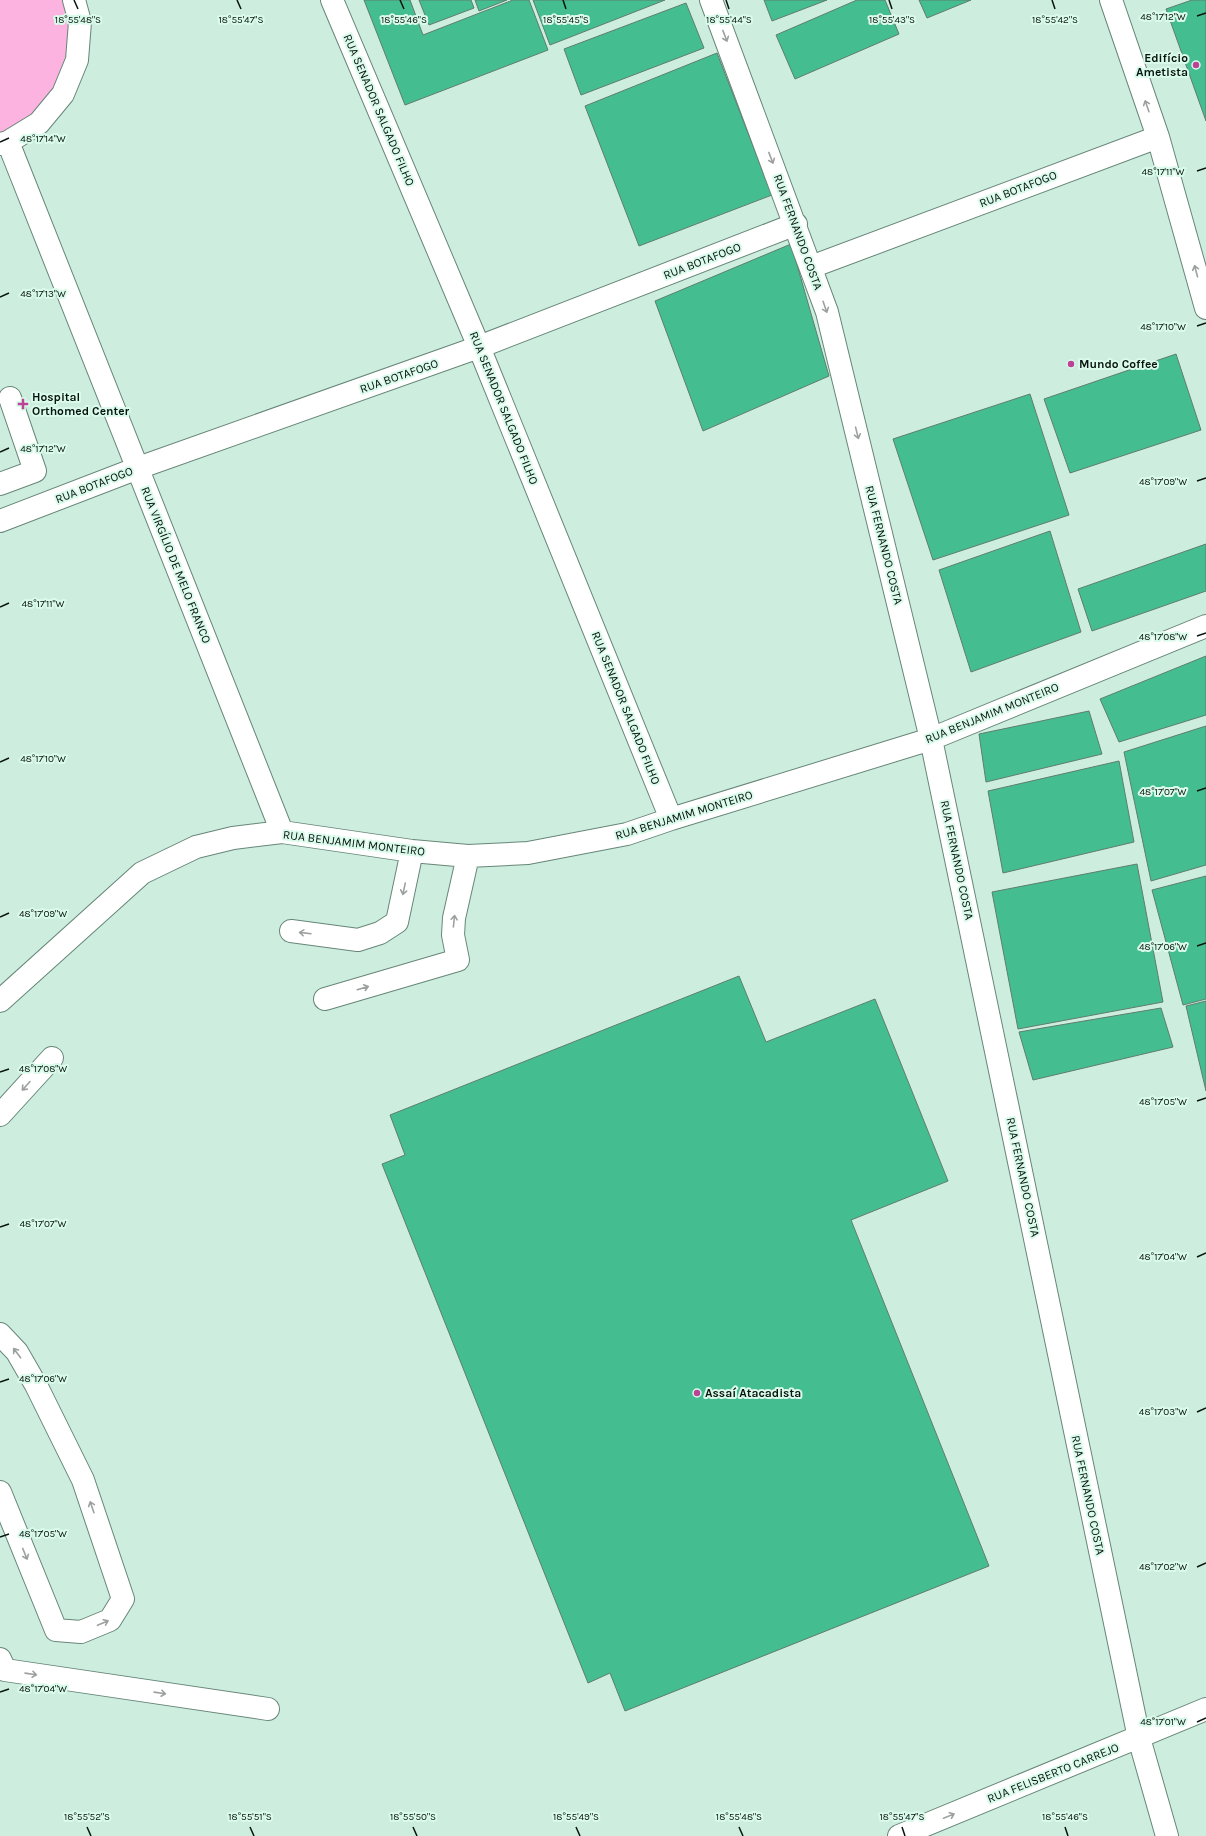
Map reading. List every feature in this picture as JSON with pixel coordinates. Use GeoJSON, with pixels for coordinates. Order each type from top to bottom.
{"type":"FeatureCollection","features":[{"type":"Feature","properties":{"kind":"street"},"geometry":{"type":"LineString","coordinates":[[4,143],[39,123],[63,94],[77,60],[80,22],[74,0]]}},
{"type":"Feature","properties":{"kind":"street","name":"RUA SENADOR SALGADO FILHO"},"geometry":{"type":"LineString","coordinates":[[332,0],[479,348],[671,819]]}},
{"type":"Feature","properties":{"kind":"street","name":"RUA FERNANDO COSTA"},"geometry":{"type":"LineString","coordinates":[[711,0],[796,224],[827,312],[931,739],[1139,1738],[1167,1836]]}},
{"type":"Feature","properties":{"kind":"street"},"geometry":{"type":"LineString","coordinates":[[1111,0],[1158,137],[1206,308]]}},
{"type":"Feature","properties":{"kind":"street","name":"RUA BOTAFOGO"},"geometry":{"type":"LineString","coordinates":[[811,267],[1158,137]]}},
{"type":"Feature","properties":{"kind":"street","name":"RUA VIRGÍLIO DE MELO FRANCO"},"geometry":{"type":"LineString","coordinates":[[4,143],[138,468],[282,832]]}},
{"type":"Feature","properties":{"kind":"street","name":"RUA BOTAFOGO"},"geometry":{"type":"LineString","coordinates":[[0,521],[138,468],[479,348],[796,224]]}},
{"type":"Feature","properties":{"kind":"street"},"geometry":{"type":"LineString","coordinates":[[0,484],[35,471],[10,398]]}},
{"type":"Feature","properties":{"kind":"street","name":"RUA BENJAMIM MONTEIRO"},"geometry":{"type":"LineString","coordinates":[[0,1002],[142,873],[196,847],[233,838],[282,832],[412,851],[468,856],[528,853],[627,834],[931,739],[1206,626]]}},
{"type":"Feature","properties":{"kind":"street"},"geometry":{"type":"LineString","coordinates":[[291,931],[358,940],[380,933],[397,922],[412,851]]}},
{"type":"Feature","properties":{"kind":"street"},"geometry":{"type":"LineString","coordinates":[[325,999],[458,960],[453,935],[454,918],[468,856]]}},
{"type":"Feature","properties":{"kind":"street"},"geometry":{"type":"LineString","coordinates":[[0,1115],[52,1058]]}},
{"type":"Feature","properties":{"kind":"street"},"geometry":{"type":"LineString","coordinates":[[0,1334],[18,1352],[83,1480],[123,1599],[110,1620],[81,1632],[56,1630],[0,1492]]}},
{"type":"Feature","properties":{"kind":"street"},"geometry":{"type":"LineString","coordinates":[[0,1659],[5,1670],[268,1709]]}},
{"type":"Feature","properties":{"kind":"street","name":"RUA FELISBERTO CARREJO"},"geometry":{"type":"LineString","coordinates":[[900,1836],[1206,1709]]}},
{"type":"Feature","properties":{"kind":"shaded area"},"geometry":{"type":"Polygon","coordinates":[[[0,0],[74,0],[63,94],[0,144],[0,0]]]}},
{"type":"Feature","properties":{"kind":"building"},"geometry":{"type":"Polygon","coordinates":[[[364,0],[410,0],[423,35],[513,0],[529,0],[548,50],[405,105],[364,0]]]}},
{"type":"Feature","properties":{"kind":"building"},"geometry":{"type":"Polygon","coordinates":[[[419,0],[471,0],[474,8],[429,25],[419,0]]]}},
{"type":"Feature","properties":{"kind":"building"},"geometry":{"type":"Polygon","coordinates":[[[475,0],[507,0],[479,11],[475,0]]]}},
{"type":"Feature","properties":{"kind":"building"},"geometry":{"type":"Polygon","coordinates":[[[533,0],[665,0],[550,45],[533,0]]]}},
{"type":"Feature","properties":{"kind":"building"},"geometry":{"type":"Polygon","coordinates":[[[764,0],[827,0],[772,21],[764,0]]]}},
{"type":"Feature","properties":{"kind":"building"},"geometry":{"type":"Polygon","coordinates":[[[857,0],[885,0],[899,34],[795,79],[776,35],[857,0]]]}},
{"type":"Feature","properties":{"kind":"building"},"geometry":{"type":"Polygon","coordinates":[[[919,0],[971,0],[927,18],[919,0]]]}},
{"type":"Feature","properties":{"kind":"building","name":"Edifício Ametista"},"geometry":{"type":"Polygon","coordinates":[[[1192,0],[1206,0],[1206,121],[1166,9],[1192,0]]]}},
{"type":"Feature","properties":{"kind":"building"},"geometry":{"type":"Polygon","coordinates":[[[686,3],[704,48],[581,95],[564,49],[686,3]]]}},
{"type":"Feature","properties":{"kind":"building"},"geometry":{"type":"Polygon","coordinates":[[[717,53],[772,195],[639,246],[585,106],[717,53]]]}},
{"type":"Feature","properties":{"kind":"building"},"geometry":{"type":"Polygon","coordinates":[[[791,244],[829,376],[703,431],[655,301],[791,244]]]}},
{"type":"Feature","properties":{"kind":"building"},"geometry":{"type":"Polygon","coordinates":[[[1176,354],[1201,430],[1070,473],[1044,399],[1176,354]]]}},
{"type":"Feature","properties":{"kind":"building"},"geometry":{"type":"Polygon","coordinates":[[[1030,394],[1069,515],[933,560],[893,439],[1030,394]]]}},
{"type":"Feature","properties":{"kind":"building"},"geometry":{"type":"Polygon","coordinates":[[[1050,531],[1081,632],[971,672],[939,570],[1050,531]]]}},
{"type":"Feature","properties":{"kind":"building"},"geometry":{"type":"Polygon","coordinates":[[[1206,544],[1206,591],[1092,631],[1078,589],[1206,544]]]}},
{"type":"Feature","properties":{"kind":"building"},"geometry":{"type":"Polygon","coordinates":[[[1206,656],[1206,715],[1119,742],[1100,699],[1206,656]]]}},
{"type":"Feature","properties":{"kind":"building"},"geometry":{"type":"Polygon","coordinates":[[[1089,711],[1102,754],[986,782],[979,734],[1089,711]]]}},
{"type":"Feature","properties":{"kind":"building"},"geometry":{"type":"Polygon","coordinates":[[[1206,726],[1206,865],[1151,881],[1124,752],[1206,726]]]}},
{"type":"Feature","properties":{"kind":"building"},"geometry":{"type":"Polygon","coordinates":[[[1119,761],[1134,842],[1003,873],[988,791],[1119,761]]]}},
{"type":"Feature","properties":{"kind":"building"},"geometry":{"type":"Polygon","coordinates":[[[1137,864],[1163,1002],[1018,1029],[992,892],[1137,864]]]}},
{"type":"Feature","properties":{"kind":"building"},"geometry":{"type":"Polygon","coordinates":[[[1206,876],[1206,999],[1183,1005],[1152,890],[1206,876]]]}},
{"type":"Feature","properties":{"kind":"building","name":"Assaí Atacadista"},"geometry":{"type":"Polygon","coordinates":[[[739,976],[766,1042],[875,999],[948,1181],[851,1220],[989,1566],[625,1711],[610,1673],[588,1683],[382,1164],[405,1155],[390,1115],[739,976]]]}},
{"type":"Feature","properties":{"kind":"building"},"geometry":{"type":"Polygon","coordinates":[[[1206,1001],[1206,1091],[1186,1006],[1206,1001]]]}},
{"type":"Feature","properties":{"kind":"building"},"geometry":{"type":"Polygon","coordinates":[[[1161,1008],[1173,1047],[1033,1080],[1019,1032],[1161,1008]]]}},
{"type":"Feature","properties":{"kind":"place","name":"Edifício Ametista"},"geometry":{"type":"Point","coordinates":[1196,65]}},
{"type":"Feature","properties":{"kind":"place","name":"Mundo Coffee"},"geometry":{"type":"Point","coordinates":[1071,364]}},
{"type":"Feature","properties":{"kind":"place","name":"Hospital Orthomed Center"},"geometry":{"type":"Point","coordinates":[23,404]}},
{"type":"Feature","properties":{"kind":"place","name":"Assaí Atacadista"},"geometry":{"type":"Point","coordinates":[697,1393]}}]}
